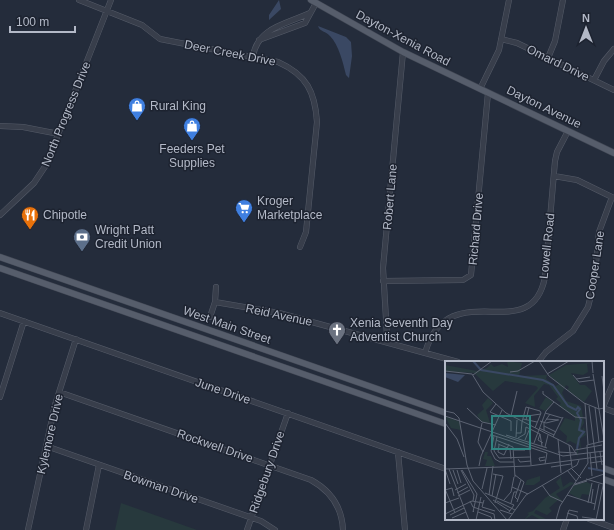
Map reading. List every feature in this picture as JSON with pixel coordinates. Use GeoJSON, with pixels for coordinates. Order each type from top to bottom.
{"type":"FeatureCollection","features":[{"type":"Feature","properties":{"kind":"main road","name":"Dayton-Xenia Road"},"geometry":{"type":"LineString","coordinates":[[313,1],[403,52],[465,82]]}},
{"type":"Feature","properties":{"kind":"main road","name":"Dayton Avenue"},"geometry":{"type":"LineString","coordinates":[[465,82],[614,154]]}},
{"type":"Feature","properties":{"kind":"main road","name":"West Main Street"},"geometry":{"type":"LineString","coordinates":[[0,257],[445,413]]}},
{"type":"Feature","properties":{"kind":"main road","name":"West Main Street"},"geometry":{"type":"LineString","coordinates":[[0,268],[445,424]]}},
{"type":"Feature","properties":{"kind":"main road"},"geometry":{"type":"LineString","coordinates":[[604,468],[614,472]]}},
{"type":"Feature","properties":{"kind":"main road"},"geometry":{"type":"LineString","coordinates":[[604,479],[614,483]]}},
{"type":"Feature","properties":{"kind":"street","name":"Deer Creek Drive"},"geometry":{"type":"LineString","coordinates":[[80,0],[142,26],[160,38],[278,62],[291,68],[304,80],[312,93],[316,105],[317,122],[306,232],[300,247]]}},
{"type":"Feature","properties":{"kind":"street","name":"North Progress Drive"},"geometry":{"type":"LineString","coordinates":[[0,215],[41,175],[59,134],[111,0]]}},
{"type":"Feature","properties":{"kind":"street"},"geometry":{"type":"LineString","coordinates":[[480,89],[496,57],[509,0]]}},
{"type":"Feature","properties":{"kind":"street"},"geometry":{"type":"LineString","coordinates":[[548,58],[555,41],[563,0]]}},
{"type":"Feature","properties":{"kind":"street"},"geometry":{"type":"LineString","coordinates":[[252,56],[254,46],[264,32],[310,13],[313,1]]}},
{"type":"Feature","properties":{"kind":"street","name":"Omard Drive"},"geometry":{"type":"LineString","coordinates":[[501,39],[517,43],[614,90]]}},
{"type":"Feature","properties":{"kind":"street"},"geometry":{"type":"LineString","coordinates":[[594,80],[604,61],[614,49]]}},
{"type":"Feature","properties":{"kind":"street","name":"Robert Lane"},"geometry":{"type":"LineString","coordinates":[[385,342],[387,336],[383,283],[403,52]]}},
{"type":"Feature","properties":{"kind":"street","name":"Richard Drive"},"geometry":{"type":"LineString","coordinates":[[383,283],[463,280],[471,275],[488,93]]}},
{"type":"Feature","properties":{"kind":"street"},"geometry":{"type":"LineString","coordinates":[[0,126],[59,134]]}},
{"type":"Feature","properties":{"kind":"street","name":"Lowell Road"},"geometry":{"type":"LineString","coordinates":[[425,353],[433,331],[447,318],[465,312],[515,311],[527,306],[539,294],[545,277],[557,152],[568,131]]}},
{"type":"Feature","properties":{"kind":"street"},"geometry":{"type":"LineString","coordinates":[[554,176],[577,180],[613,197]]}},
{"type":"Feature","properties":{"kind":"street","name":"Cooper Lane"},"geometry":{"type":"LineString","coordinates":[[539,361],[546,352],[573,331],[588,307],[594,284],[599,232],[613,197]]}},
{"type":"Feature","properties":{"kind":"street"},"geometry":{"type":"LineString","coordinates":[[210,318],[215,302],[216,287]]}},
{"type":"Feature","properties":{"kind":"street","name":"Reid Avenue"},"geometry":{"type":"LineString","coordinates":[[215,302],[279,313],[454,361]]}},
{"type":"Feature","properties":{"kind":"street","name":"June Drive"},"geometry":{"type":"LineString","coordinates":[[0,313],[445,469]]}},
{"type":"Feature","properties":{"kind":"street"},"geometry":{"type":"LineString","coordinates":[[0,397],[24,321]]}},
{"type":"Feature","properties":{"kind":"street","name":"Kylemore Drive"},"geometry":{"type":"LineString","coordinates":[[28,530],[59,392],[76,339]]}},
{"type":"Feature","properties":{"kind":"street"},"geometry":{"type":"LineString","coordinates":[[604,405],[614,381]]}},
{"type":"Feature","properties":{"kind":"street","name":"Rockwell Drive"},"geometry":{"type":"LineString","coordinates":[[59,392],[311,480],[327,491],[334,500],[340,512],[344,530]]}},
{"type":"Feature","properties":{"kind":"street"},"geometry":{"type":"LineString","coordinates":[[604,407],[614,412]]}},
{"type":"Feature","properties":{"kind":"street","name":"Ridgebury Drive"},"geometry":{"type":"LineString","coordinates":[[247,530],[288,413]]}},
{"type":"Feature","properties":{"kind":"street","name":"Bowman Drive"},"geometry":{"type":"LineString","coordinates":[[46,446],[251,518],[266,524],[275,530]]}},
{"type":"Feature","properties":{"kind":"street"},"geometry":{"type":"LineString","coordinates":[[398,452],[404,530]]}},
{"type":"Feature","properties":{"kind":"street"},"geometry":{"type":"LineString","coordinates":[[86,530],[99,465]]}},
{"type":"Feature","properties":{"kind":"street"},"geometry":{"type":"LineString","coordinates":[[563,530],[567,520]]}},
{"type":"Feature","properties":{"kind":"street"},"geometry":{"type":"LineString","coordinates":[[592,520],[614,528]]}},
{"type":"Feature","properties":{"kind":"shaded area"},"geometry":{"type":"Polygon","coordinates":[[[121,503],[197,530],[115,530],[121,503]]]}},
{"type":"Feature","properties":{"kind":"water"},"geometry":{"type":"Polygon","coordinates":[[[279,0],[281,9],[269,20],[269,15],[279,0]]]}},
{"type":"Feature","properties":{"kind":"water"},"geometry":{"type":"Polygon","coordinates":[[[318,26],[346,37],[351,42],[352,56],[349,78],[346,75],[336,44],[328,34],[318,26]]]}},
{"type":"Feature","properties":{"kind":"place","name":"Rural King"},"geometry":{"type":"Point","coordinates":[137,121]}},
{"type":"Feature","properties":{"kind":"place","name":"Feeders Pet Supplies"},"geometry":{"type":"Point","coordinates":[192,141]}},
{"type":"Feature","properties":{"kind":"place","name":"Kroger Marketplace"},"geometry":{"type":"Point","coordinates":[244,223]}},
{"type":"Feature","properties":{"kind":"place","name":"Chipotle"},"geometry":{"type":"Point","coordinates":[30,230]}},
{"type":"Feature","properties":{"kind":"place","name":"Wright Patt Credit Union"},"geometry":{"type":"Point","coordinates":[82,252]}},
{"type":"Feature","properties":{"kind":"place","name":"Xenia Seventh Day Adventist Church"},"geometry":{"type":"Point","coordinates":[337,345]}}]}
